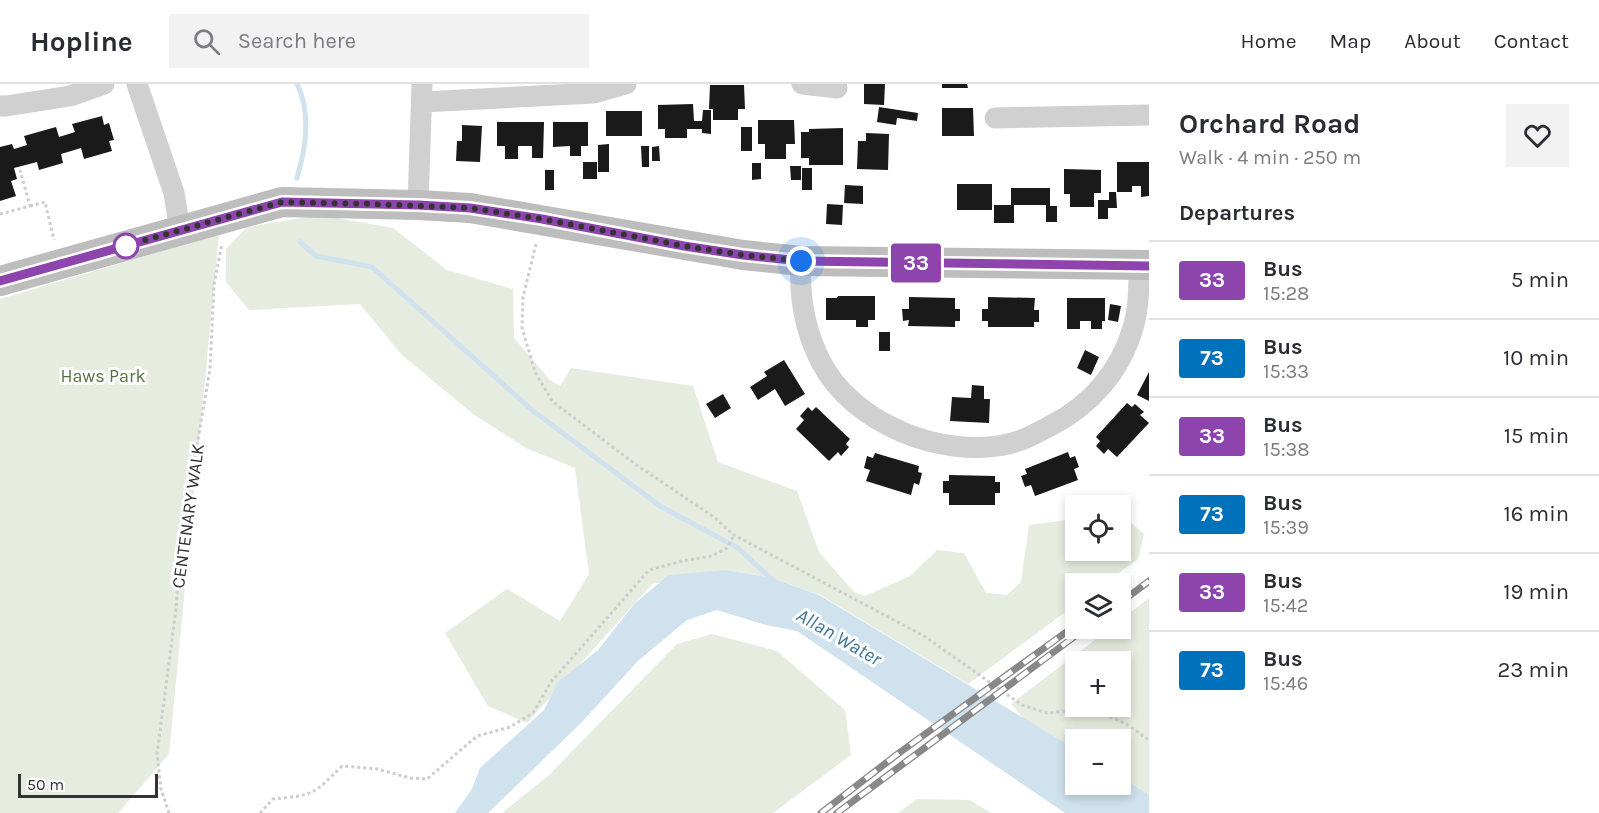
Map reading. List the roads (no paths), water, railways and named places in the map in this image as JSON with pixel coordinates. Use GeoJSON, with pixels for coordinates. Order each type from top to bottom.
{"type":"FeatureCollection","features":[{"type":"Feature","properties":{"kind":"main road"},"geometry":{"type":"LineString","coordinates":[[0,281],[282,202],[470,208],[684,246],[801,261],[1144,265]]}},
{"type":"Feature","properties":{"kind":"street"},"geometry":{"type":"LineString","coordinates":[[0,106],[70,96],[104,84]]}},
{"type":"Feature","properties":{"kind":"street"},"geometry":{"type":"LineString","coordinates":[[137,84],[174,193],[180,230]]}},
{"type":"Feature","properties":{"kind":"street"},"geometry":{"type":"LineString","coordinates":[[418,205],[422,93],[594,93],[626,84]]}},
{"type":"Feature","properties":{"kind":"street"},"geometry":{"type":"LineString","coordinates":[[802,84],[837,88]]}},
{"type":"Feature","properties":{"kind":"street"},"geometry":{"type":"LineString","coordinates":[[995,118],[1149,115]]}},
{"type":"Feature","properties":{"kind":"street"},"geometry":{"type":"LineString","coordinates":[[801,261],[801,291],[811,339],[821,364],[838,386],[876,421],[898,431],[952,446],[981,448],[1010,444],[1035,434],[1080,409],[1097,393],[1114,368],[1133,329],[1144,265]]}},
{"type":"Feature","properties":{"kind":"water","name":"Allan Water"},"geometry":{"type":"Polygon","coordinates":[[[726,570],[772,578],[819,595],[1065,743],[1065,795],[1131,795],[1131,783],[1149,795],[1149,813],[1065,813],[797,631],[766,625],[717,610],[687,620],[639,660],[580,724],[488,813],[455,813],[472,789],[480,768],[544,710],[558,682],[598,650],[635,603],[669,575],[726,570]]]}},
{"type":"Feature","properties":{"kind":"waterway"},"geometry":{"type":"LineString","coordinates":[[297,84],[304,106],[306,130],[297,178]]}},
{"type":"Feature","properties":{"kind":"waterway"},"geometry":{"type":"LineString","coordinates":[[300,242],[316,256],[372,267],[532,410],[660,506],[738,548],[777,584]]}},
{"type":"Feature","properties":{"kind":"railway"},"geometry":{"type":"LineString","coordinates":[[1131,595],[1149,581]]}},
{"type":"Feature","properties":{"kind":"railway"},"geometry":{"type":"LineString","coordinates":[[821,813],[899,753],[1065,633]]}},
{"type":"Feature","properties":{"kind":"railway"},"geometry":{"type":"LineString","coordinates":[[837,813],[1071,639]]}},
{"type":"Feature","properties":{"kind":"park label","name":"Haws Park"},"geometry":{"type":"Point","coordinates":[103,376]}}]}
